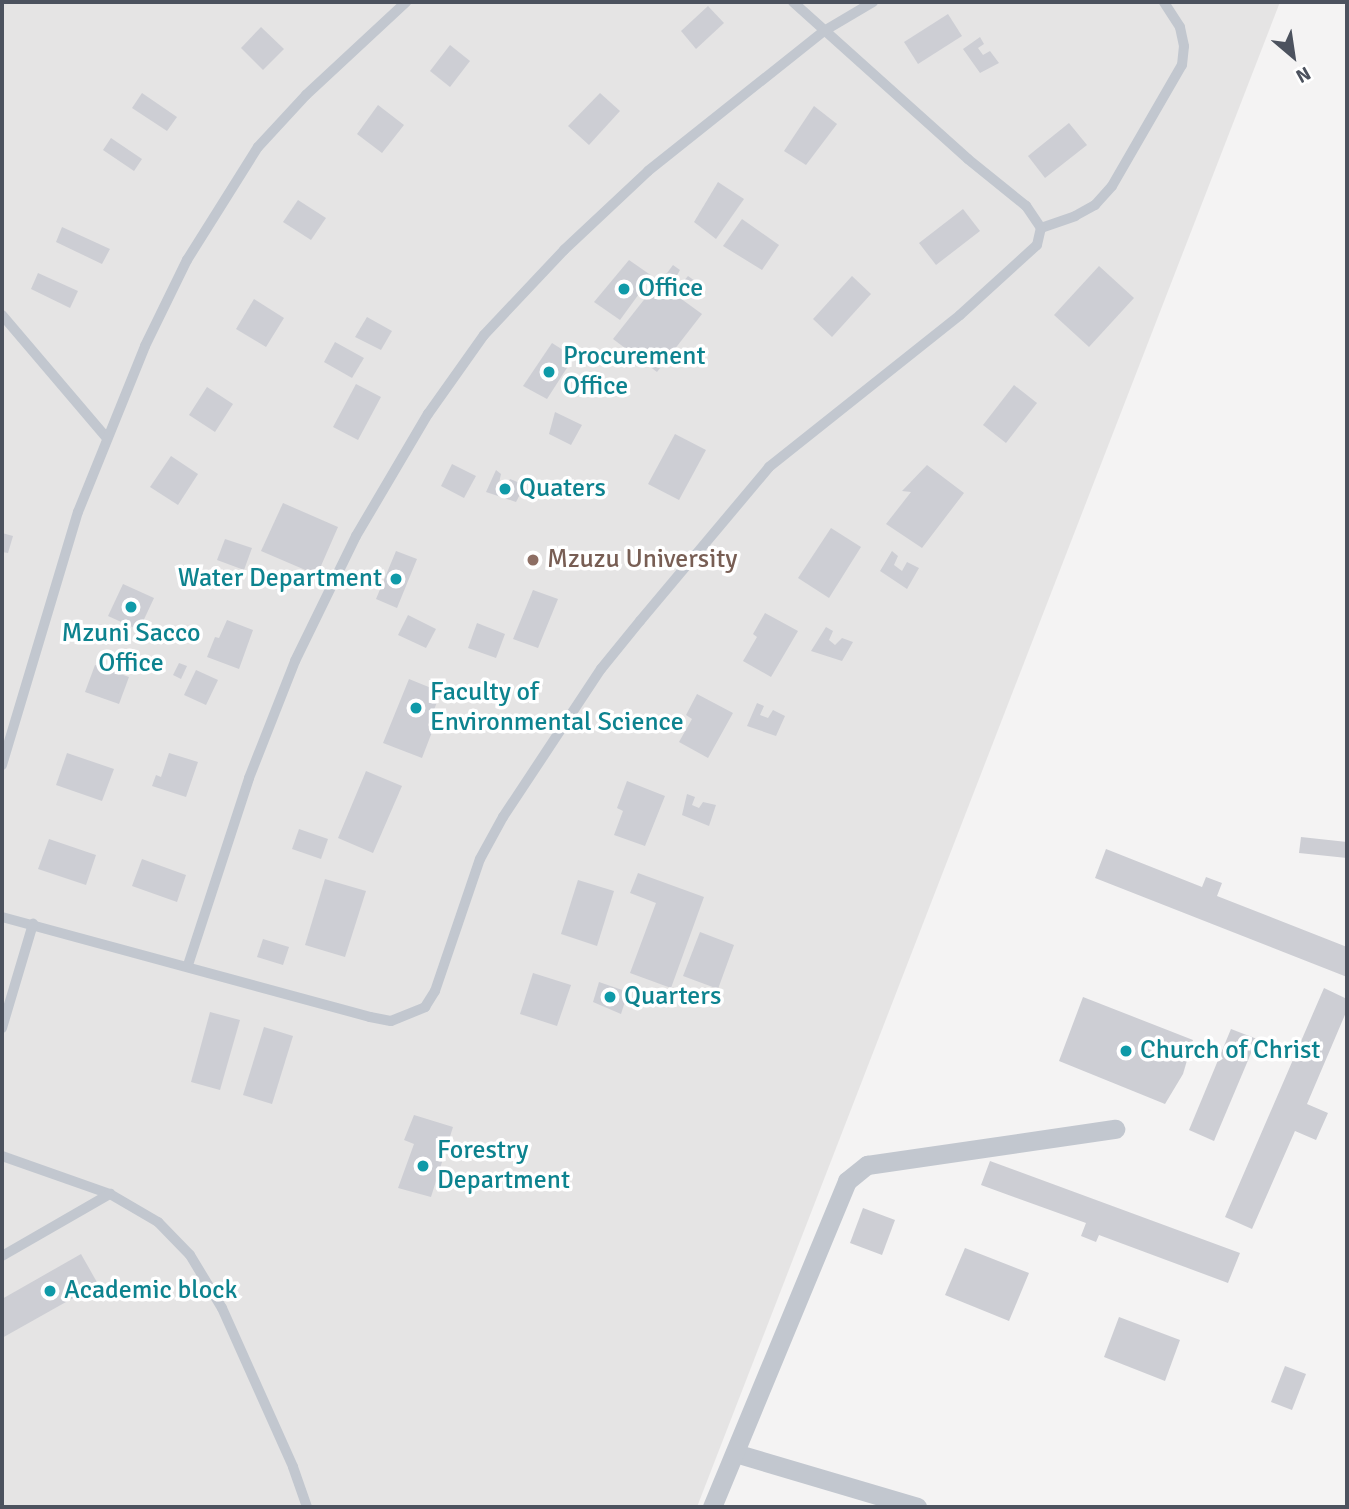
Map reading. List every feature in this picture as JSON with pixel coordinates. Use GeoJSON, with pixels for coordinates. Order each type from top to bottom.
{"type":"FeatureCollection","features":[{"type":"Feature","properties":{"kind":"street"},"geometry":{"type":"LineString","coordinates":[[712,1507],[847,1181],[867,1165],[1115,1129]]}},
{"type":"Feature","properties":{"kind":"street"},"geometry":{"type":"LineString","coordinates":[[735,1453],[916,1507]]}},
{"type":"Feature","properties":{"kind":"lane"},"geometry":{"type":"LineString","coordinates":[[2,765],[78,512],[106,437],[145,346],[187,260],[258,147],[306,95],[406,2]]}},
{"type":"Feature","properties":{"kind":"lane"},"geometry":{"type":"LineString","coordinates":[[2,916],[391,1021],[425,1007],[435,991],[480,859],[503,817],[601,669],[769,467],[950,323],[1037,245],[1041,228],[1026,206],[793,2]]}},
{"type":"Feature","properties":{"kind":"lane"},"geometry":{"type":"LineString","coordinates":[[188,965],[249,778],[295,661],[356,536],[428,414],[484,335],[573,241],[648,170],[824,31],[873,2]]}},
{"type":"Feature","properties":{"kind":"lane"},"geometry":{"type":"LineString","coordinates":[[1041,228],[1095,205],[1112,186],[1182,65],[1184,46],[1180,27],[1164,2]]}},
{"type":"Feature","properties":{"kind":"lane"},"geometry":{"type":"LineString","coordinates":[[2,315],[106,437]]}},
{"type":"Feature","properties":{"kind":"lane"},"geometry":{"type":"LineString","coordinates":[[2,1028],[33,924]]}},
{"type":"Feature","properties":{"kind":"lane"},"geometry":{"type":"LineString","coordinates":[[2,1156],[110,1194],[158,1222],[190,1255],[222,1308],[293,1467],[307,1507]]}},
{"type":"Feature","properties":{"kind":"lane"},"geometry":{"type":"LineString","coordinates":[[2,1256],[110,1194]]}},
{"type":"Feature","properties":{"kind":"shaded area","name":"Mzuzu University"},"geometry":{"type":"Polygon","coordinates":[[[2,2],[1280,2],[697,1507],[2,1507],[2,2]]]}},
{"type":"Feature","properties":{"kind":"building"},"geometry":{"type":"Polygon","coordinates":[[[708,6],[724,23],[696,49],[681,31],[708,6]]]}},
{"type":"Feature","properties":{"kind":"building"},"geometry":{"type":"Polygon","coordinates":[[[948,14],[962,36],[918,64],[904,42],[948,14]]]}},
{"type":"Feature","properties":{"kind":"building"},"geometry":{"type":"Polygon","coordinates":[[[261,27],[284,49],[263,70],[241,48],[261,27]]]}},
{"type":"Feature","properties":{"kind":"building"},"geometry":{"type":"Polygon","coordinates":[[[980,37],[984,44],[978,48],[983,55],[990,51],[999,63],[980,73],[963,49],[980,37]]]}},
{"type":"Feature","properties":{"kind":"building"},"geometry":{"type":"Polygon","coordinates":[[[450,45],[470,61],[450,87],[430,71],[450,45]]]}},
{"type":"Feature","properties":{"kind":"building"},"geometry":{"type":"Polygon","coordinates":[[[142,93],[177,117],[167,131],[132,108],[142,93]]]}},
{"type":"Feature","properties":{"kind":"building"},"geometry":{"type":"Polygon","coordinates":[[[600,93],[620,111],[589,145],[568,126],[600,93]]]}},
{"type":"Feature","properties":{"kind":"building"},"geometry":{"type":"Polygon","coordinates":[[[378,105],[404,125],[382,153],[357,134],[378,105]]]}},
{"type":"Feature","properties":{"kind":"building"},"geometry":{"type":"Polygon","coordinates":[[[814,106],[837,124],[806,165],[784,151],[814,106]]]}},
{"type":"Feature","properties":{"kind":"building"},"geometry":{"type":"Polygon","coordinates":[[[1069,123],[1087,145],[1045,178],[1028,156],[1069,123]]]}},
{"type":"Feature","properties":{"kind":"building"},"geometry":{"type":"Polygon","coordinates":[[[111,138],[142,159],[134,171],[103,150],[111,138]]]}},
{"type":"Feature","properties":{"kind":"building"},"geometry":{"type":"Polygon","coordinates":[[[718,182],[744,199],[716,239],[694,222],[718,182]]]}},
{"type":"Feature","properties":{"kind":"building"},"geometry":{"type":"Polygon","coordinates":[[[298,200],[326,218],[311,240],[283,222],[298,200]]]}},
{"type":"Feature","properties":{"kind":"building"},"geometry":{"type":"Polygon","coordinates":[[[963,209],[980,231],[936,265],[919,243],[963,209]]]}},
{"type":"Feature","properties":{"kind":"building"},"geometry":{"type":"Polygon","coordinates":[[[742,219],[779,245],[762,270],[723,246],[742,219]]]}},
{"type":"Feature","properties":{"kind":"building"},"geometry":{"type":"Polygon","coordinates":[[[62,227],[110,249],[102,264],[56,242],[62,227]]]}},
{"type":"Feature","properties":{"kind":"building","name":"Office"},"geometry":{"type":"Polygon","coordinates":[[[629,260],[652,276],[620,320],[594,302],[629,260]]]}},
{"type":"Feature","properties":{"kind":"building"},"geometry":{"type":"Polygon","coordinates":[[[673,265],[680,270],[675,279],[682,283],[688,276],[695,281],[686,298],[661,281],[673,265]]]}},
{"type":"Feature","properties":{"kind":"building"},"geometry":{"type":"Polygon","coordinates":[[[1099,266],[1134,298],[1089,347],[1054,315],[1099,266]]]}},
{"type":"Feature","properties":{"kind":"building"},"geometry":{"type":"Polygon","coordinates":[[[38,273],[78,291],[70,308],[31,289],[38,273]]]}},
{"type":"Feature","properties":{"kind":"building"},"geometry":{"type":"Polygon","coordinates":[[[852,276],[871,294],[832,337],[813,319],[852,276]]]}},
{"type":"Feature","properties":{"kind":"building"},"geometry":{"type":"Polygon","coordinates":[[[658,282],[702,314],[657,372],[613,339],[658,282]]]}},
{"type":"Feature","properties":{"kind":"building"},"geometry":{"type":"Polygon","coordinates":[[[254,299],[284,318],[266,347],[236,329],[254,299]]]}},
{"type":"Feature","properties":{"kind":"building"},"geometry":{"type":"Polygon","coordinates":[[[367,317],[392,331],[381,350],[355,337],[367,317]]]}},
{"type":"Feature","properties":{"kind":"building"},"geometry":{"type":"Polygon","coordinates":[[[335,342],[364,358],[352,378],[324,362],[335,342]]]}},
{"type":"Feature","properties":{"kind":"building","name":"Procurement Office"},"geometry":{"type":"Polygon","coordinates":[[[552,343],[574,357],[547,399],[523,386],[552,343]]]}},
{"type":"Feature","properties":{"kind":"building"},"geometry":{"type":"Polygon","coordinates":[[[356,384],[381,397],[358,440],[333,427],[356,384]]]}},
{"type":"Feature","properties":{"kind":"building"},"geometry":{"type":"Polygon","coordinates":[[[1014,385],[1037,403],[1006,443],[983,425],[1014,385]]]}},
{"type":"Feature","properties":{"kind":"building"},"geometry":{"type":"Polygon","coordinates":[[[207,387],[233,404],[215,432],[189,415],[207,387]]]}},
{"type":"Feature","properties":{"kind":"building"},"geometry":{"type":"Polygon","coordinates":[[[555,412],[582,425],[571,445],[549,434],[555,412]]]}},
{"type":"Feature","properties":{"kind":"building"},"geometry":{"type":"Polygon","coordinates":[[[675,434],[706,450],[679,500],[648,484],[675,434]]]}},
{"type":"Feature","properties":{"kind":"building"},"geometry":{"type":"Polygon","coordinates":[[[171,456],[198,474],[178,505],[150,487],[171,456]]]}},
{"type":"Feature","properties":{"kind":"building"},"geometry":{"type":"Polygon","coordinates":[[[452,464],[476,476],[464,498],[441,486],[452,464]]]}},
{"type":"Feature","properties":{"kind":"building"},"geometry":{"type":"Polygon","coordinates":[[[927,465],[964,493],[922,548],[886,524],[911,492],[902,491],[927,465]]]}},
{"type":"Feature","properties":{"kind":"building","name":"Quaters"},"geometry":{"type":"Polygon","coordinates":[[[496,470],[501,474],[499,483],[506,486],[510,479],[525,485],[516,502],[486,492],[496,470]]]}},
{"type":"Feature","properties":{"kind":"building"},"geometry":{"type":"Polygon","coordinates":[[[283,503],[338,527],[317,575],[261,551],[283,503]]]}},
{"type":"Feature","properties":{"kind":"building"},"geometry":{"type":"Polygon","coordinates":[[[831,528],[861,547],[829,598],[798,578],[831,528]]]}},
{"type":"Feature","properties":{"kind":"building"},"geometry":{"type":"Polygon","coordinates":[[[2,533],[13,536],[8,553],[2,552],[2,533]]]}},
{"type":"Feature","properties":{"kind":"building"},"geometry":{"type":"Polygon","coordinates":[[[225,539],[252,548],[244,570],[217,560],[225,539]]]}},
{"type":"Feature","properties":{"kind":"building","name":"Water Department"},"geometry":{"type":"Polygon","coordinates":[[[396,551],[417,559],[397,608],[376,599],[396,551]]]}},
{"type":"Feature","properties":{"kind":"building"},"geometry":{"type":"Polygon","coordinates":[[[892,551],[898,556],[894,565],[902,571],[907,562],[919,568],[907,589],[880,571],[892,551]]]}},
{"type":"Feature","properties":{"kind":"building","name":"Mzuni Sacco Office"},"geometry":{"type":"Polygon","coordinates":[[[123,584],[154,598],[139,630],[108,616],[123,584]]]}},
{"type":"Feature","properties":{"kind":"building"},"geometry":{"type":"Polygon","coordinates":[[[533,590],[558,599],[538,648],[513,639],[533,590]]]}},
{"type":"Feature","properties":{"kind":"building"},"geometry":{"type":"Polygon","coordinates":[[[765,613],[798,631],[771,677],[743,661],[757,637],[753,634],[765,613]]]}},
{"type":"Feature","properties":{"kind":"building"},"geometry":{"type":"Polygon","coordinates":[[[408,615],[436,629],[426,648],[398,635],[408,615]]]}},
{"type":"Feature","properties":{"kind":"building"},"geometry":{"type":"Polygon","coordinates":[[[227,620],[253,630],[239,669],[207,657],[215,637],[219,638],[227,620]]]}},
{"type":"Feature","properties":{"kind":"building"},"geometry":{"type":"Polygon","coordinates":[[[477,623],[505,634],[496,658],[468,648],[477,623]]]}},
{"type":"Feature","properties":{"kind":"building"},"geometry":{"type":"Polygon","coordinates":[[[826,627],[833,631],[829,640],[835,645],[842,638],[853,642],[842,661],[811,651],[826,627]]]}},
{"type":"Feature","properties":{"kind":"building"},"geometry":{"type":"Polygon","coordinates":[[[179,663],[187,666],[181,679],[173,675],[179,663]]]}},
{"type":"Feature","properties":{"kind":"building"},"geometry":{"type":"Polygon","coordinates":[[[95,665],[129,677],[119,704],[85,692],[95,665]]]}},
{"type":"Feature","properties":{"kind":"building"},"geometry":{"type":"Polygon","coordinates":[[[196,670],[218,680],[206,705],[184,695],[196,670]]]}},
{"type":"Feature","properties":{"kind":"building","name":"Faculty of Environmental Science"},"geometry":{"type":"Polygon","coordinates":[[[409,679],[441,692],[428,725],[432,732],[422,758],[383,743],[409,679]]]}},
{"type":"Feature","properties":{"kind":"building"},"geometry":{"type":"Polygon","coordinates":[[[697,694],[733,713],[708,758],[679,742],[692,719],[686,715],[697,694]]]}},
{"type":"Feature","properties":{"kind":"building"},"geometry":{"type":"Polygon","coordinates":[[[757,703],[764,706],[760,715],[768,718],[773,710],[785,716],[776,736],[747,726],[757,703]]]}},
{"type":"Feature","properties":{"kind":"building"},"geometry":{"type":"Polygon","coordinates":[[[67,753],[114,769],[102,801],[56,785],[67,753]]]}},
{"type":"Feature","properties":{"kind":"building"},"geometry":{"type":"Polygon","coordinates":[[[169,753],[198,762],[186,797],[152,786],[156,775],[161,777],[169,753]]]}},
{"type":"Feature","properties":{"kind":"building"},"geometry":{"type":"Polygon","coordinates":[[[366,771],[402,786],[373,853],[338,838],[366,771]]]}},
{"type":"Feature","properties":{"kind":"building"},"geometry":{"type":"Polygon","coordinates":[[[627,781],[665,796],[645,846],[614,835],[623,811],[617,808],[627,781]]]}},
{"type":"Feature","properties":{"kind":"building"},"geometry":{"type":"Polygon","coordinates":[[[687,794],[695,797],[692,805],[699,808],[703,802],[716,805],[709,826],[682,815],[687,794]]]}},
{"type":"Feature","properties":{"kind":"building"},"geometry":{"type":"Polygon","coordinates":[[[299,829],[328,839],[321,859],[292,849],[299,829]]]}},
{"type":"Feature","properties":{"kind":"building"},"geometry":{"type":"Polygon","coordinates":[[[1301,837],[1347,842],[1347,858],[1299,853],[1301,837]]]}},
{"type":"Feature","properties":{"kind":"building"},"geometry":{"type":"Polygon","coordinates":[[[49,839],[96,855],[86,885],[38,869],[49,839]]]}},
{"type":"Feature","properties":{"kind":"building"},"geometry":{"type":"Polygon","coordinates":[[[1106,849],[1202,887],[1206,877],[1222,883],[1217,896],[1347,947],[1347,977],[1095,878],[1106,849]]]}},
{"type":"Feature","properties":{"kind":"building"},"geometry":{"type":"Polygon","coordinates":[[[142,859],[186,875],[177,902],[132,886],[142,859]]]}},
{"type":"Feature","properties":{"kind":"building"},"geometry":{"type":"Polygon","coordinates":[[[638,873],[704,897],[671,988],[630,973],[656,903],[630,893],[638,873]]]}},
{"type":"Feature","properties":{"kind":"building"},"geometry":{"type":"Polygon","coordinates":[[[325,879],[366,891],[345,957],[305,945],[325,879]]]}},
{"type":"Feature","properties":{"kind":"building"},"geometry":{"type":"Polygon","coordinates":[[[578,880],[614,891],[597,946],[561,934],[578,880]]]}},
{"type":"Feature","properties":{"kind":"building"},"geometry":{"type":"Polygon","coordinates":[[[700,932],[734,945],[718,989],[683,976],[700,932]]]}},
{"type":"Feature","properties":{"kind":"building"},"geometry":{"type":"Polygon","coordinates":[[[263,939],[289,947],[283,965],[257,957],[263,939]]]}},
{"type":"Feature","properties":{"kind":"building"},"geometry":{"type":"Polygon","coordinates":[[[533,973],[571,985],[557,1026],[520,1014],[533,973]]]}},
{"type":"Feature","properties":{"kind":"building","name":"Quarters"},"geometry":{"type":"Polygon","coordinates":[[[599,982],[628,992],[621,1014],[593,1002],[599,982]]]}},
{"type":"Feature","properties":{"kind":"building"},"geometry":{"type":"Polygon","coordinates":[[[1324,988],[1347,999],[1347,1010],[1307,1104],[1328,1113],[1316,1140],[1295,1131],[1252,1229],[1225,1217],[1324,988]]]}},
{"type":"Feature","properties":{"kind":"building","name":"Church of Christ"},"geometry":{"type":"Polygon","coordinates":[[[1083,997],[1193,1040],[1183,1074],[1165,1104],[1059,1061],[1083,997]]]}},
{"type":"Feature","properties":{"kind":"building"},"geometry":{"type":"Polygon","coordinates":[[[210,1012],[240,1020],[220,1090],[191,1082],[210,1012]]]}},
{"type":"Feature","properties":{"kind":"building"},"geometry":{"type":"Polygon","coordinates":[[[264,1027],[293,1036],[272,1104],[243,1095],[264,1027]]]}},
{"type":"Feature","properties":{"kind":"building"},"geometry":{"type":"Polygon","coordinates":[[[1231,1029],[1257,1039],[1214,1141],[1189,1130],[1231,1029]]]}},
{"type":"Feature","properties":{"kind":"building","name":"Forestry Department"},"geometry":{"type":"Polygon","coordinates":[[[414,1115],[453,1127],[431,1197],[398,1188],[414,1144],[404,1140],[414,1115]]]}},
{"type":"Feature","properties":{"kind":"building"},"geometry":{"type":"Polygon","coordinates":[[[990,1161],[1240,1253],[1228,1283],[1099,1235],[1096,1242],[1081,1236],[1086,1223],[981,1185],[990,1161]]]}},
{"type":"Feature","properties":{"kind":"building"},"geometry":{"type":"Polygon","coordinates":[[[863,1208],[895,1220],[882,1255],[850,1243],[863,1208]]]}},
{"type":"Feature","properties":{"kind":"building"},"geometry":{"type":"Polygon","coordinates":[[[965,1248],[1029,1273],[1009,1321],[945,1295],[965,1248]]]}},
{"type":"Feature","properties":{"kind":"building","name":"Academic block"},"geometry":{"type":"Polygon","coordinates":[[[81,1254],[98,1284],[2,1338],[2,1299],[81,1254]]]}},
{"type":"Feature","properties":{"kind":"building"},"geometry":{"type":"Polygon","coordinates":[[[1119,1317],[1180,1340],[1165,1381],[1104,1357],[1119,1317]]]}},
{"type":"Feature","properties":{"kind":"building"},"geometry":{"type":"Polygon","coordinates":[[[1285,1366],[1306,1374],[1292,1410],[1271,1402],[1285,1366]]]}},
{"type":"Feature","properties":{"kind":"place","name":"Office"},"geometry":{"type":"Point","coordinates":[624,289]}},
{"type":"Feature","properties":{"kind":"place","name":"Procurement Office"},"geometry":{"type":"Point","coordinates":[549,372]}},
{"type":"Feature","properties":{"kind":"place","name":"Quaters"},"geometry":{"type":"Point","coordinates":[505,489]}},
{"type":"Feature","properties":{"kind":"place","name":"Mzuzu University"},"geometry":{"type":"Point","coordinates":[533,560]}},
{"type":"Feature","properties":{"kind":"place","name":"Water Department"},"geometry":{"type":"Point","coordinates":[396,579]}},
{"type":"Feature","properties":{"kind":"place","name":"Mzuni Sacco Office"},"geometry":{"type":"Point","coordinates":[131,607]}},
{"type":"Feature","properties":{"kind":"place","name":"Faculty of Environmental Science"},"geometry":{"type":"Point","coordinates":[416,708]}},
{"type":"Feature","properties":{"kind":"place","name":"Quarters"},"geometry":{"type":"Point","coordinates":[610,997]}},
{"type":"Feature","properties":{"kind":"place","name":"Church of Christ"},"geometry":{"type":"Point","coordinates":[1126,1051]}},
{"type":"Feature","properties":{"kind":"place","name":"Forestry Department"},"geometry":{"type":"Point","coordinates":[423,1166]}},
{"type":"Feature","properties":{"kind":"place","name":"Academic block"},"geometry":{"type":"Point","coordinates":[50,1291]}}]}
